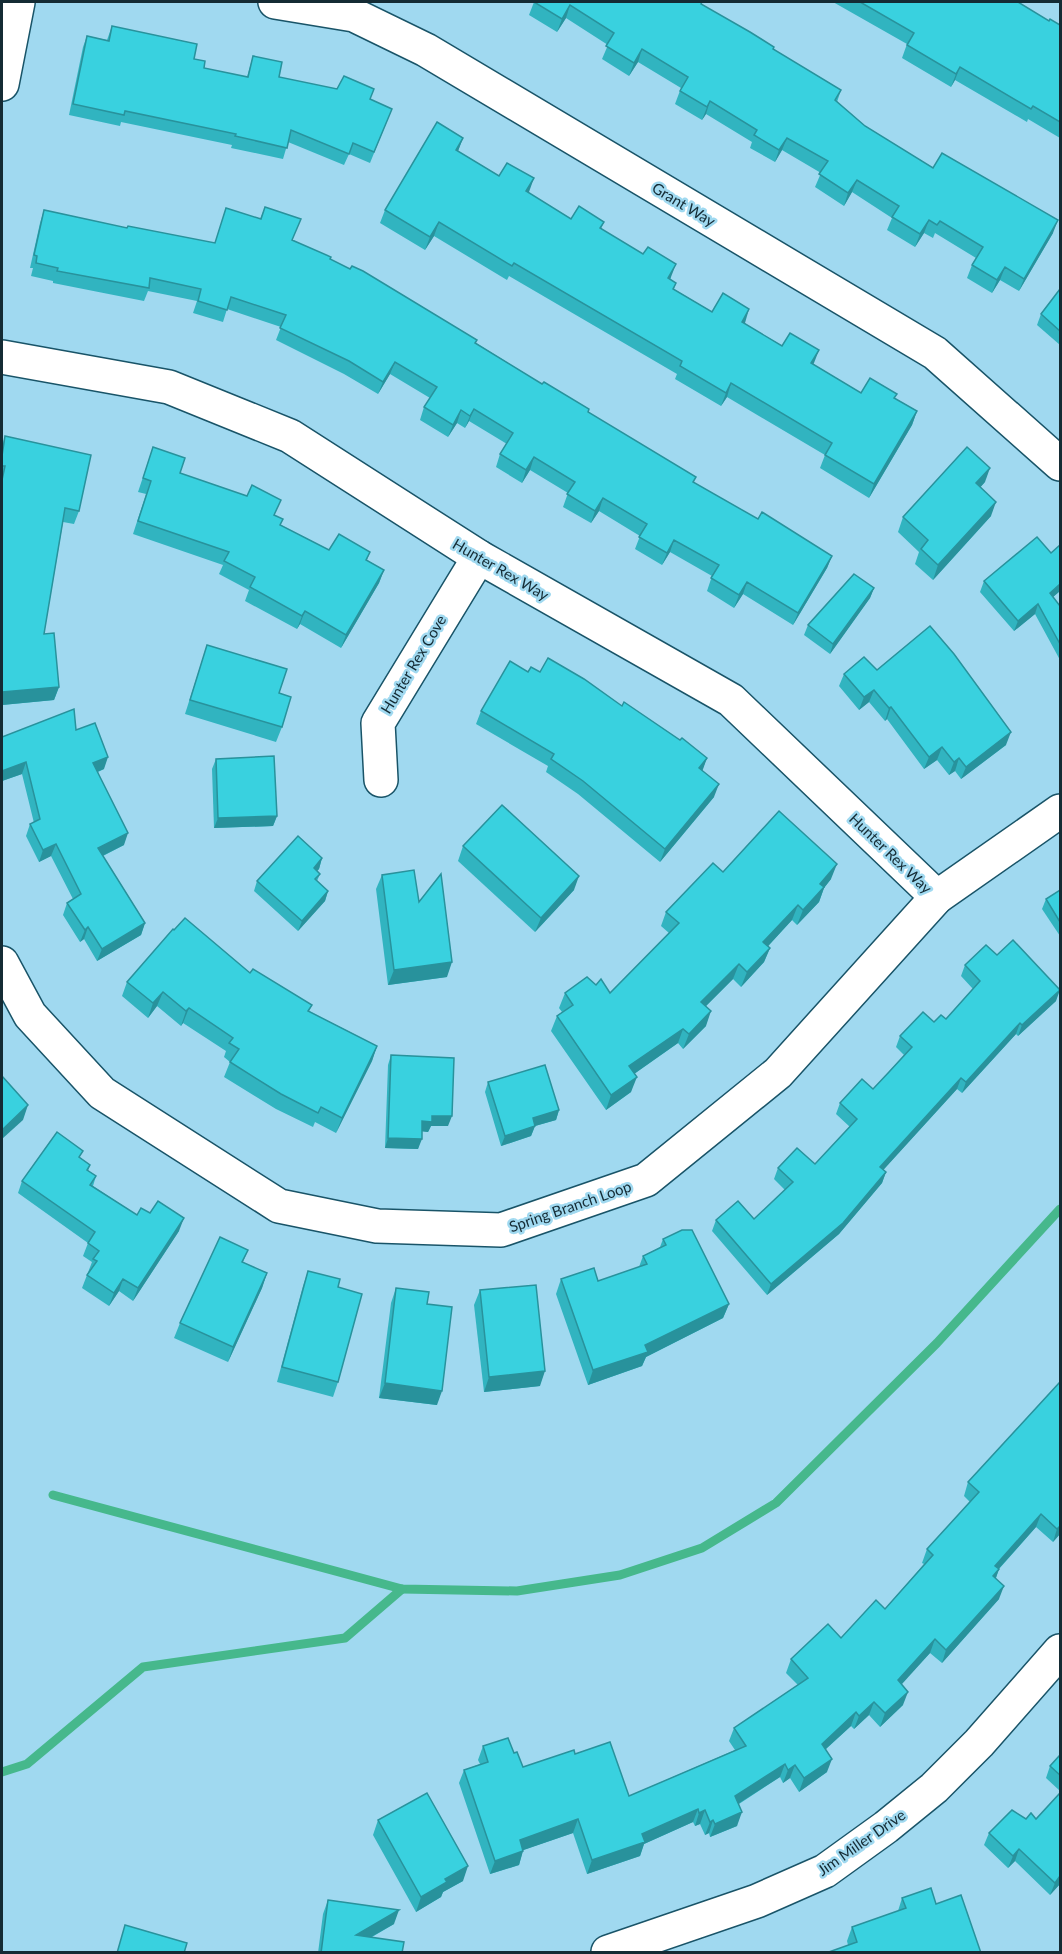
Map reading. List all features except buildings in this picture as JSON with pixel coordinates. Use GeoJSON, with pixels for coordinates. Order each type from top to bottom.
{"type":"FeatureCollection","features":[{"type":"Feature","properties":{"kind":"street"},"geometry":{"type":"LineString","coordinates":[[2,84],[18,2]]}},
{"type":"Feature","properties":{"kind":"street","name":"Grant Way"},"geometry":{"type":"LineString","coordinates":[[275,2],[354,15],[426,50],[934,353],[1060,464]]}},
{"type":"Feature","properties":{"kind":"street","name":"Hunter Rex Way"},"geometry":{"type":"LineString","coordinates":[[2,357],[169,387],[290,436],[479,557],[731,700],[937,897]]}},
{"type":"Feature","properties":{"kind":"street","name":"Hunter Rex Cove"},"geometry":{"type":"LineString","coordinates":[[381,780],[378,723],[479,557]]}},
{"type":"Feature","properties":{"kind":"street","name":"Spring Branch Loop"},"geometry":{"type":"LineString","coordinates":[[2,963],[30,1015],[102,1094],[279,1206],[377,1226],[501,1230],[646,1180],[778,1073],[937,897],[1060,811]]}},
{"type":"Feature","properties":{"kind":"street","name":"Jim Miller Drive"},"geometry":{"type":"LineString","coordinates":[[608,1953],[757,1901],[825,1871],[886,1827],[934,1788],[979,1743],[1060,1652]]}},
{"type":"Feature","properties":{"kind":"waterway"},"geometry":{"type":"LineString","coordinates":[[53,1495],[402,1589],[517,1591],[620,1575],[702,1548],[776,1503],[937,1343],[1060,1209]]}},
{"type":"Feature","properties":{"kind":"waterway"},"geometry":{"type":"LineString","coordinates":[[2,1772],[27,1764],[143,1667],[345,1638],[402,1589]]}}]}
